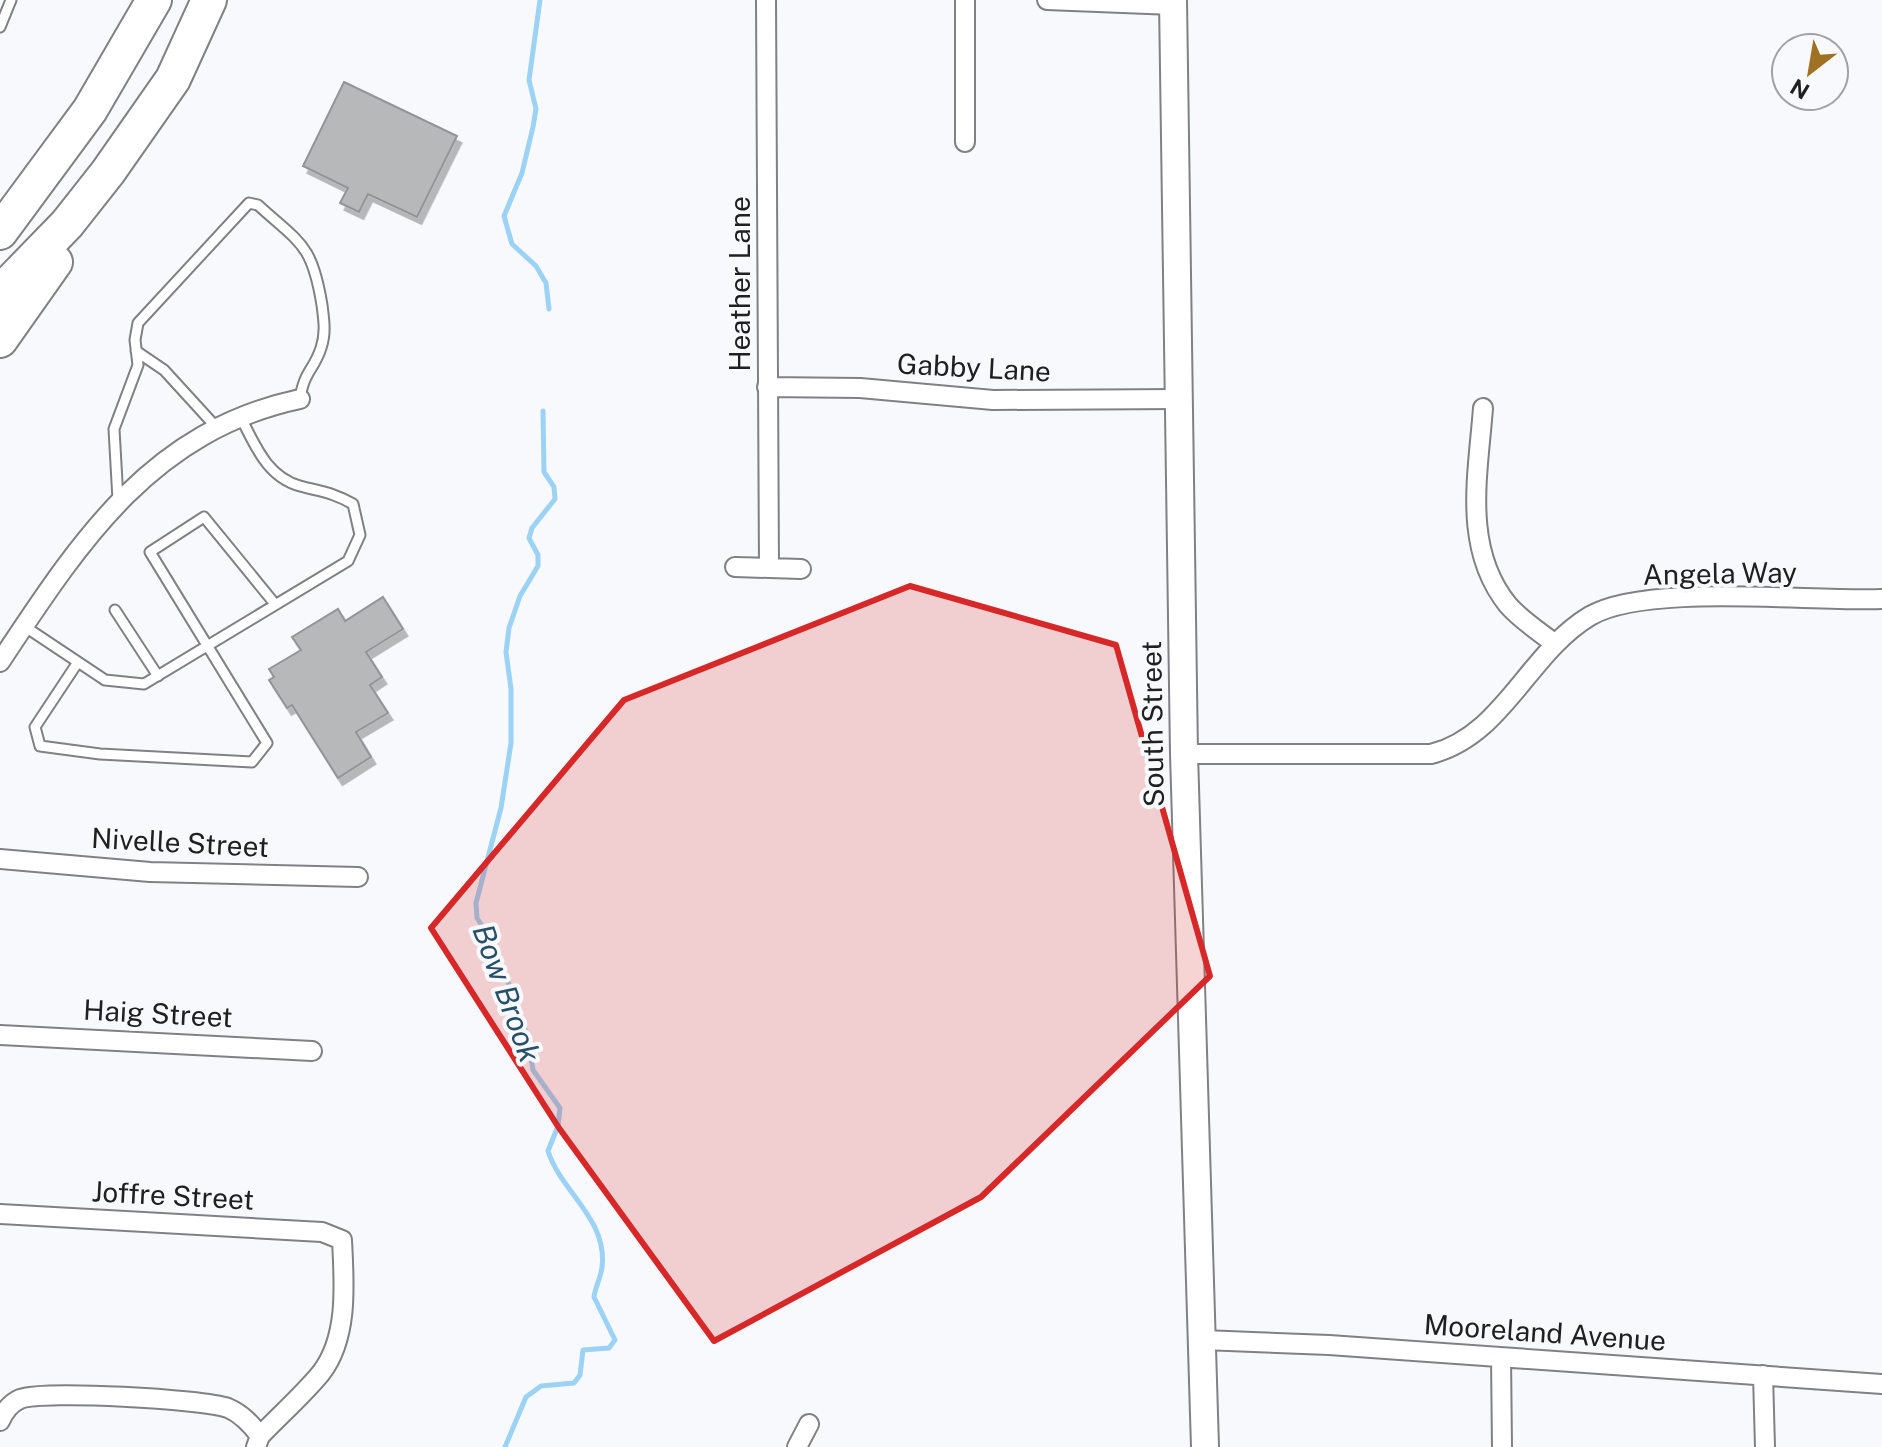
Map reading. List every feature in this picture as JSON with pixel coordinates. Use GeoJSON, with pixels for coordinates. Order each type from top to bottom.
{"type":"FeatureCollection","features":[{"type":"Feature","properties":{"kind":"highway"},"geometry":{"type":"LineString","coordinates":[[0,232],[34,190],[90,110],[154,0]]}},
{"type":"Feature","properties":{"kind":"highway"},"geometry":{"type":"LineString","coordinates":[[0,340],[107,195],[173,79],[209,0]]}},
{"type":"Feature","properties":{"kind":"highway"},"geometry":{"type":"LineString","coordinates":[[0,293],[67,224],[173,79]]}},
{"type":"Feature","properties":{"kind":"highway"},"geometry":{"type":"LineString","coordinates":[[0,221],[34,190]]}},
{"type":"Feature","properties":{"kind":"main road","name":"South Street"},"geometry":{"type":"LineString","coordinates":[[1173,2],[1184,754],[1205,1447]]}},
{"type":"Feature","properties":{"kind":"street","name":"Heather Lane"},"geometry":{"type":"LineString","coordinates":[[766,0],[769,568]]}},
{"type":"Feature","properties":{"kind":"street"},"geometry":{"type":"LineString","coordinates":[[965,0],[965,142]]}},
{"type":"Feature","properties":{"kind":"street"},"geometry":{"type":"LineString","coordinates":[[1047,0],[1173,2]]}},
{"type":"Feature","properties":{"kind":"street","name":"Gabby Lane"},"geometry":{"type":"LineString","coordinates":[[767,387],[860,388],[993,400],[1179,399]]}},
{"type":"Feature","properties":{"kind":"street"},"geometry":{"type":"LineString","coordinates":[[2,660],[118,500],[154,468],[217,428],[266,406],[300,399]]}},
{"type":"Feature","properties":{"kind":"street"},"geometry":{"type":"LineString","coordinates":[[1483,408],[1476,504],[1476,533],[1481,556],[1509,606],[1555,644]]}},
{"type":"Feature","properties":{"kind":"street"},"geometry":{"type":"LineString","coordinates":[[735,567],[801,569]]}},
{"type":"Feature","properties":{"kind":"street","name":"Angela Way"},"geometry":{"type":"LineString","coordinates":[[1184,754],[1431,754],[1450,749],[1482,728],[1555,644],[1588,618],[1623,602],[1662,599],[1882,599]]}},
{"type":"Feature","properties":{"kind":"street","name":"Nivelle Street"},"geometry":{"type":"LineString","coordinates":[[0,859],[150,872],[358,877]]}},
{"type":"Feature","properties":{"kind":"street","name":"Haig Street"},"geometry":{"type":"LineString","coordinates":[[0,1035],[312,1051]]}},
{"type":"Feature","properties":{"kind":"street","name":"Joffre Street"},"geometry":{"type":"LineString","coordinates":[[0,1214],[322,1232],[342,1240],[341,1319],[331,1356],[321,1373],[258,1441]]}},
{"type":"Feature","properties":{"kind":"street","name":"Mooreland Avenue"},"geometry":{"type":"LineString","coordinates":[[1203,1340],[1882,1384]]}},
{"type":"Feature","properties":{"kind":"street"},"geometry":{"type":"LineString","coordinates":[[1501,1357],[1502,1447]]}},
{"type":"Feature","properties":{"kind":"street"},"geometry":{"type":"LineString","coordinates":[[1763,1375],[1765,1447]]}},
{"type":"Feature","properties":{"kind":"street"},"geometry":{"type":"LineString","coordinates":[[0,1421],[3,1412],[18,1400],[37,1395],[210,1404],[245,1418],[258,1441]]}},
{"type":"Feature","properties":{"kind":"street"},"geometry":{"type":"LineString","coordinates":[[797,1447],[809,1424]]}},
{"type":"Feature","properties":{"kind":"lane"},"geometry":{"type":"LineString","coordinates":[[0,27],[11,0]]}},
{"type":"Feature","properties":{"kind":"lane"},"geometry":{"type":"LineString","coordinates":[[118,500],[114,429],[135,377],[138,323],[242,206],[249,203],[258,205],[306,249],[316,265],[325,332],[321,351],[305,372],[300,399]]}},
{"type":"Feature","properties":{"kind":"lane"},"geometry":{"type":"LineString","coordinates":[[136,351],[164,370],[217,428]]}},
{"type":"Feature","properties":{"kind":"lane"},"geometry":{"type":"LineString","coordinates":[[24,626],[105,680],[144,684],[348,561],[360,535],[353,504],[330,490],[299,486],[273,473],[241,418]]}},
{"type":"Feature","properties":{"kind":"lane"},"geometry":{"type":"LineString","coordinates":[[78,662],[35,727],[40,746],[100,754],[252,762],[267,743],[150,552],[204,517],[275,604]]}},
{"type":"Feature","properties":{"kind":"lane"},"geometry":{"type":"LineString","coordinates":[[115,610],[158,676]]}},
{"type":"Feature","properties":{"kind":"highlighted area"},"geometry":{"type":"Polygon","coordinates":[[[910,586],[1116,645],[1210,976],[981,1197],[714,1341],[559,1128],[431,928],[624,700],[910,586]]]}},
{"type":"Feature","properties":{"kind":"building"},"geometry":{"type":"Polygon","coordinates":[[[344,82],[457,136],[417,217],[368,194],[359,212],[340,203],[348,188],[303,166],[344,82]]]}},
{"type":"Feature","properties":{"kind":"building"},"geometry":{"type":"Polygon","coordinates":[[[383,597],[403,629],[366,652],[382,677],[370,685],[388,713],[356,732],[371,757],[338,778],[292,705],[287,708],[269,680],[274,677],[269,669],[301,650],[292,637],[338,609],[345,621],[383,597]]]}},
{"type":"Feature","properties":{"kind":"waterway","name":"Bow Brook"},"geometry":{"type":"LineString","coordinates":[[540,0],[529,80],[536,109],[522,173],[504,216],[512,244],[536,266],[546,283],[549,309]]}},
{"type":"Feature","properties":{"kind":"waterway","name":"Bow Brook"},"geometry":{"type":"LineString","coordinates":[[505,1447],[526,1397],[541,1386],[574,1383],[580,1375],[583,1350],[609,1348],[615,1340],[594,1297],[602,1267],[598,1234],[554,1166],[548,1151],[558,1126],[560,1108],[533,1070],[527,1035],[495,946],[477,918],[476,903],[501,808],[511,743],[511,689],[506,652],[509,628],[520,596],[538,566],[538,555],[529,538],[532,528],[555,499],[554,487],[544,472],[543,411]]}}]}
